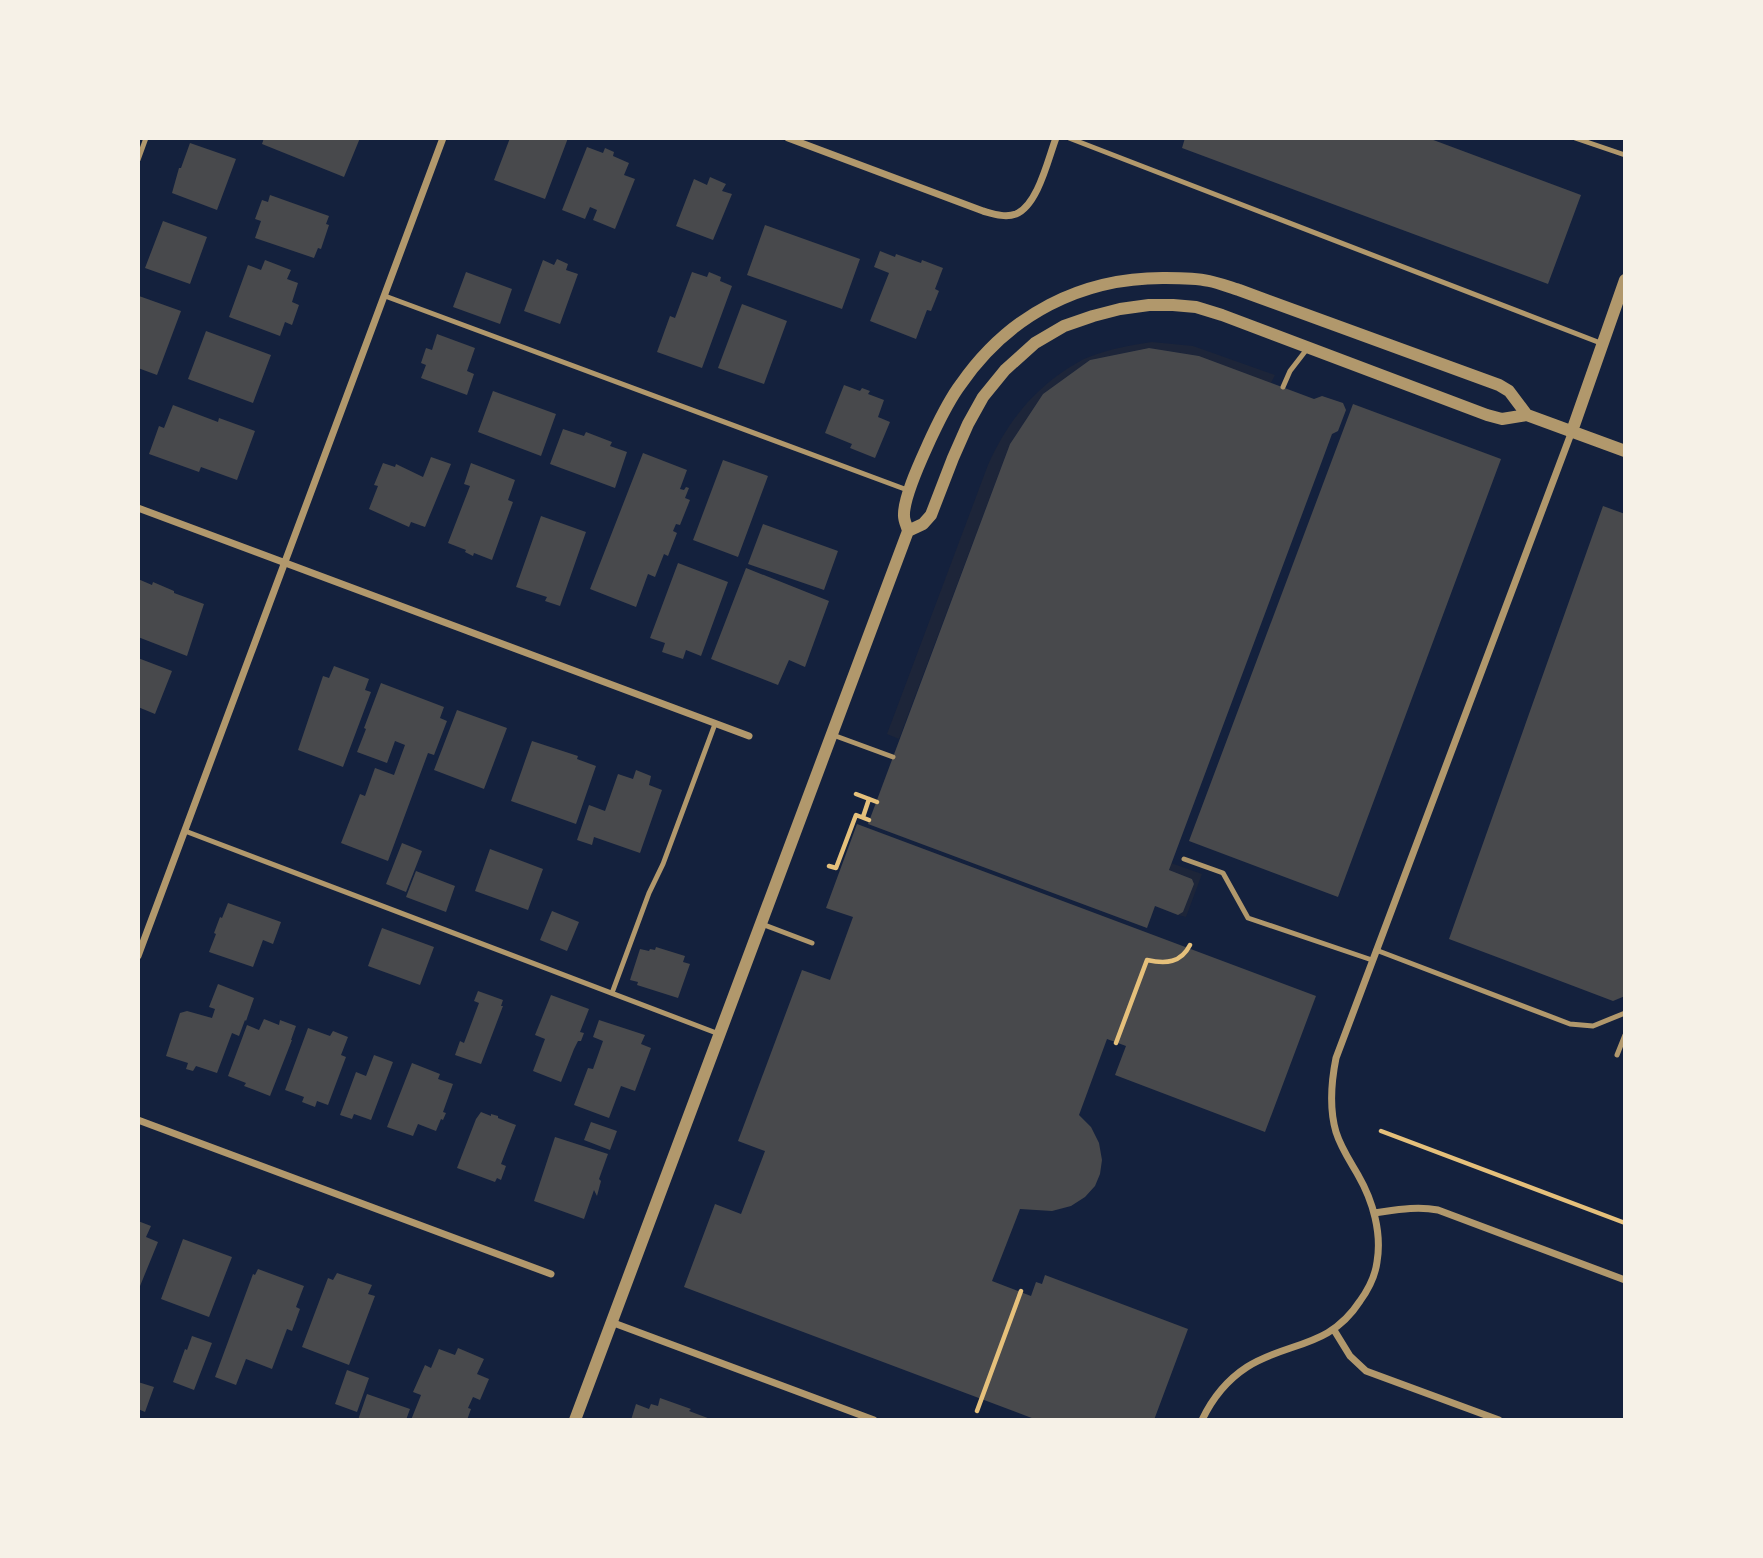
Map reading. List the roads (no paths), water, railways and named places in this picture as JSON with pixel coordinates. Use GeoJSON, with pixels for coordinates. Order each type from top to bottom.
{"type":"FeatureCollection","features":[{"type":"Feature","properties":{"kind":"street"},"geometry":{"type":"LineString","coordinates":[[138,956],[443,138]]}},
{"type":"Feature","properties":{"kind":"street"},"geometry":{"type":"LineString","coordinates":[[788,138],[1002,216],[1016,214],[1029,204],[1037,190],[1056,138]]}},
{"type":"Feature","properties":{"kind":"street"},"geometry":{"type":"LineString","coordinates":[[575,1420],[908,531],[904,518],[909,491],[942,415],[961,384],[986,353],[1046,305],[1081,290],[1138,279],[1180,278],[1208,281],[1499,385],[1509,391],[1527,415]]}},
{"type":"Feature","properties":{"kind":"street"},"geometry":{"type":"LineString","coordinates":[[1202,1420],[1219,1393],[1247,1368],[1320,1338],[1334,1329],[1354,1310],[1372,1280],[1379,1248],[1374,1213],[1369,1195],[1346,1156],[1332,1118],[1331,1081],[1336,1058],[1572,432],[1625,280]]}},
{"type":"Feature","properties":{"kind":"street"},"geometry":{"type":"LineString","coordinates":[[908,531],[923,524],[931,515],[968,424],[983,397],[1005,370],[1035,343],[1065,326],[1120,309],[1149,305],[1196,307],[1222,315],[1487,415],[1502,419],[1527,415],[1625,452]]}},
{"type":"Feature","properties":{"kind":"street"},"geometry":{"type":"LineString","coordinates":[[138,508],[749,736]]}},
{"type":"Feature","properties":{"kind":"street"},"geometry":{"type":"LineString","coordinates":[[138,1119],[551,1274]]}},
{"type":"Feature","properties":{"kind":"street"},"geometry":{"type":"LineString","coordinates":[[1374,1213],[1411,1208],[1438,1210],[1625,1280]]}},
{"type":"Feature","properties":{"kind":"street"},"geometry":{"type":"LineString","coordinates":[[611,1322],[874,1420]]}},
{"type":"Feature","properties":{"kind":"street"},"geometry":{"type":"LineString","coordinates":[[1334,1329],[1350,1356],[1366,1371],[1499,1420]]}},
{"type":"Feature","properties":{"kind":"lane"},"geometry":{"type":"LineString","coordinates":[[138,160],[146,138]]}},
{"type":"Feature","properties":{"kind":"lane"},"geometry":{"type":"LineString","coordinates":[[1069,138],[1602,344]]}},
{"type":"Feature","properties":{"kind":"lane"},"geometry":{"type":"LineString","coordinates":[[1576,138],[1625,155]]}},
{"type":"Feature","properties":{"kind":"lane"},"geometry":{"type":"LineString","coordinates":[[384,296],[909,491]]}},
{"type":"Feature","properties":{"kind":"lane"},"geometry":{"type":"LineString","coordinates":[[1283,387],[1290,371],[1308,348]]}},
{"type":"Feature","properties":{"kind":"lane"},"geometry":{"type":"LineString","coordinates":[[612,993],[715,724]]}},
{"type":"Feature","properties":{"kind":"lane"},"geometry":{"type":"LineString","coordinates":[[832,734],[893,757]]}},
{"type":"Feature","properties":{"kind":"lane"},"geometry":{"type":"LineString","coordinates":[[186,831],[719,1034]]}},
{"type":"Feature","properties":{"kind":"lane"},"geometry":{"type":"LineString","coordinates":[[1184,859],[1223,873],[1248,918],[1372,960]]}},
{"type":"Feature","properties":{"kind":"lane"},"geometry":{"type":"LineString","coordinates":[[760,924],[812,943]]}},
{"type":"Feature","properties":{"kind":"lane"},"geometry":{"type":"LineString","coordinates":[[1376,950],[1570,1024],[1593,1026],[1625,1013]]}},
{"type":"Feature","properties":{"kind":"lane"},"geometry":{"type":"LineString","coordinates":[[1617,1055],[1625,1035]]}}]}
